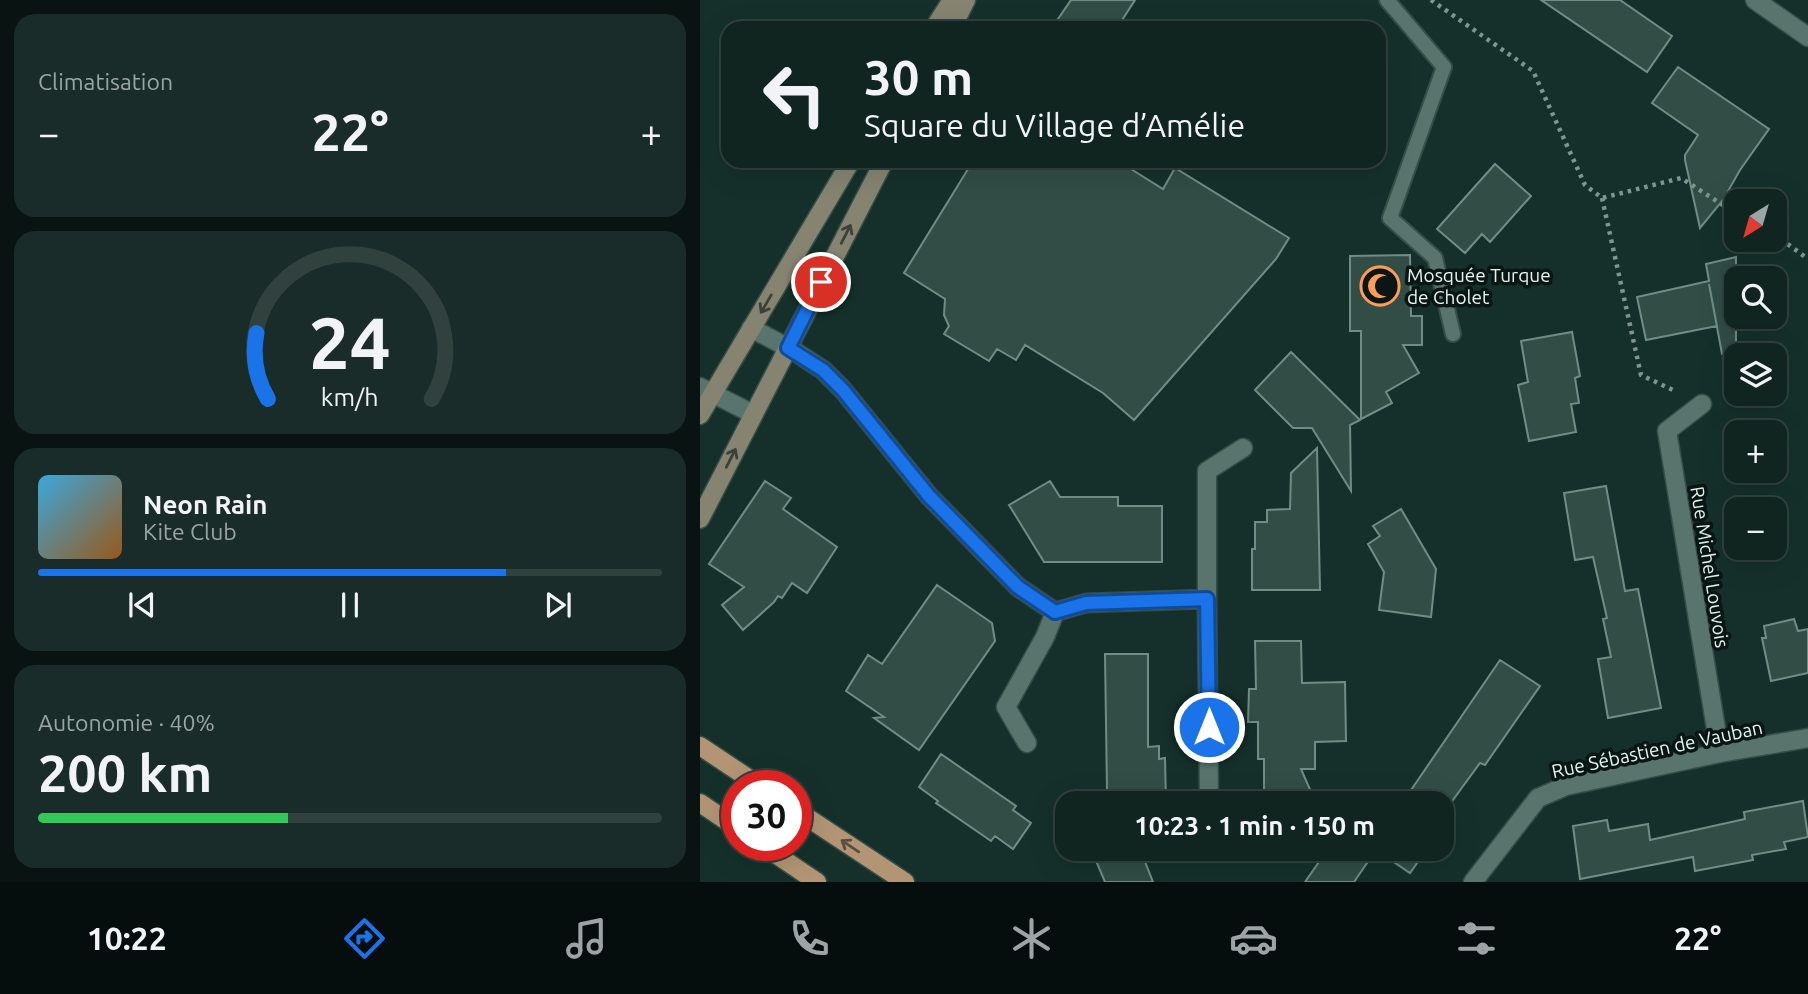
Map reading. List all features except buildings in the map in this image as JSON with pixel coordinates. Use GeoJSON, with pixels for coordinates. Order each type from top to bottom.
{"type":"FeatureCollection","features":[{"type":"Feature","properties":{"kind":"main road"},"geometry":{"type":"LineString","coordinates":[[938,21],[952,0]]}},
{"type":"Feature","properties":{"kind":"main road"},"geometry":{"type":"LineString","coordinates":[[956,21],[966,0]]}},
{"type":"Feature","properties":{"kind":"main road"},"geometry":{"type":"LineString","coordinates":[[700,415],[706,391],[751,328],[847,168]]}},
{"type":"Feature","properties":{"kind":"main road"},"geometry":{"type":"LineString","coordinates":[[700,519],[880,168]]}},
{"type":"Feature","properties":{"kind":"main road"},"geometry":{"type":"LineString","coordinates":[[700,746],[736,770]]}},
{"type":"Feature","properties":{"kind":"main road"},"geometry":{"type":"LineString","coordinates":[[700,803],[721,817]]}},
{"type":"Feature","properties":{"kind":"main road"},"geometry":{"type":"LineString","coordinates":[[812,821],[905,882]]}},
{"type":"Feature","properties":{"kind":"main road"},"geometry":{"type":"LineString","coordinates":[[786,861],[817,882]]}},
{"type":"Feature","properties":{"kind":"street"},"geometry":{"type":"LineString","coordinates":[[1755,0],[1808,37]]}},
{"type":"Feature","properties":{"kind":"street"},"geometry":{"type":"LineString","coordinates":[[751,328],[823,370],[843,390],[929,496],[1018,587],[1055,612]]}},
{"type":"Feature","properties":{"kind":"street"},"geometry":{"type":"LineString","coordinates":[[706,391],[754,414]]}},
{"type":"Feature","properties":{"kind":"street","name":"Rue Michel Louvois"},"geometry":{"type":"LineString","coordinates":[[1702,404],[1667,431],[1720,753]]}},
{"type":"Feature","properties":{"kind":"street"},"geometry":{"type":"LineString","coordinates":[[1209,791],[1207,471],[1242,448]]}},
{"type":"Feature","properties":{"kind":"street"},"geometry":{"type":"LineString","coordinates":[[1055,612],[1086,603],[1207,599]]}},
{"type":"Feature","properties":{"kind":"street"},"geometry":{"type":"LineString","coordinates":[[1027,743],[1006,707],[1045,637],[1055,612]]}},
{"type":"Feature","properties":{"kind":"street","name":"Rue Sébastien de Vauban"},"geometry":{"type":"LineString","coordinates":[[1473,882],[1538,798],[1566,786],[1720,753],[1808,738]]}},
{"type":"Feature","properties":{"kind":"lane"},"geometry":{"type":"LineString","coordinates":[[1387,0],[1444,67],[1390,218],[1435,258],[1453,334]]}},
{"type":"Feature","properties":{"kind":"path"},"geometry":{"type":"LineString","coordinates":[[1431,0],[1533,71],[1584,185],[1602,198],[1641,375],[1702,404]]}},
{"type":"Feature","properties":{"kind":"path"},"geometry":{"type":"LineString","coordinates":[[1602,198],[1681,178],[1724,206]]}},
{"type":"Feature","properties":{"kind":"path"},"geometry":{"type":"LineString","coordinates":[[1787,243],[1808,259]]}},
{"type":"Feature","properties":{"kind":"place","name":"Mosquée Turque de Cholet"},"geometry":{"type":"Point","coordinates":[1380,286]}},
{"type":"Feature","properties":{"kind":"route"},"geometry":{"type":"LineString","coordinates":[[821,282],[788,348],[823,370],[843,390],[929,496],[1018,587],[1055,612],[1086,603],[1207,599],[1209,727]]}}]}
